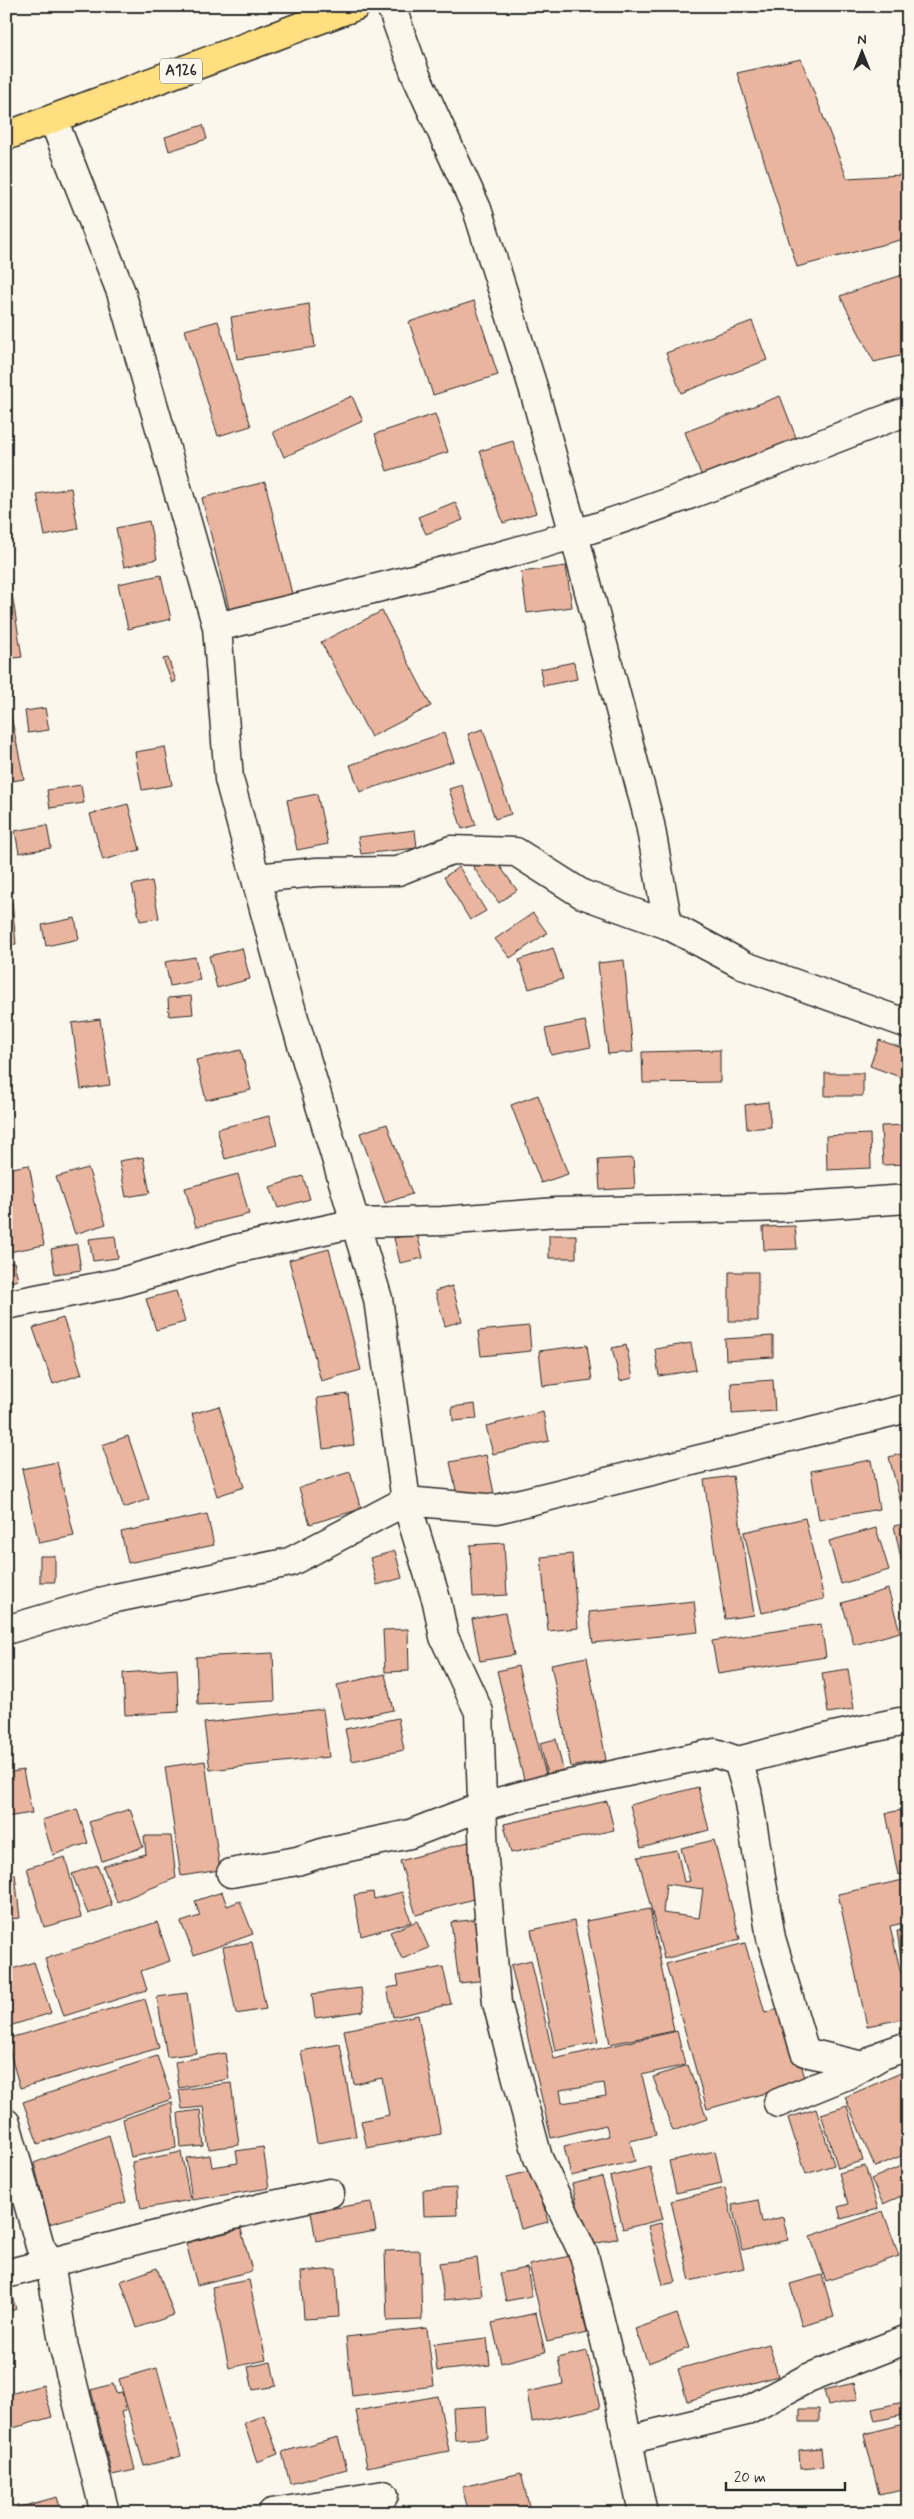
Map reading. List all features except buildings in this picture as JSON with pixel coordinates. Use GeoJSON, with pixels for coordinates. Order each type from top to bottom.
{"type":"FeatureCollection","features":[{"type":"Feature","properties":{"kind":"highway","name":"A126"},"geometry":{"type":"LineString","coordinates":[[6,136],[356,6]]}},
{"type":"Feature","properties":{"kind":"street"},"geometry":{"type":"LineString","coordinates":[[391,6],[414,73],[477,209],[533,387],[574,534],[650,824],[668,925]]}},
{"type":"Feature","properties":{"kind":"street"},"geometry":{"type":"LineString","coordinates":[[53,118],[121,292],[217,627],[229,779],[288,998],[378,1299],[406,1501],[437,1602],[444,1637],[479,1712],[484,1860],[497,2003],[538,2158],[584,2255],[628,2440],[643,2513]]}},
{"type":"Feature","properties":{"kind":"street"},"geometry":{"type":"LineString","coordinates":[[217,627],[396,584],[574,534],[651,508],[908,411]]}},
{"type":"Feature","properties":{"kind":"street"},"geometry":{"type":"LineString","coordinates":[[256,878],[317,872],[398,872],[452,850],[516,852],[582,894],[668,925],[745,966],[908,1024]]}},
{"type":"Feature","properties":{"kind":"street"},"geometry":{"type":"LineString","coordinates":[[6,1305],[118,1283],[235,1249],[356,1223],[442,1221],[556,1212],[788,1207],[908,1199]]}},
{"type":"Feature","properties":{"kind":"street"},"geometry":{"type":"LineString","coordinates":[[6,1630],[112,1599],[290,1562],[406,1501],[497,1509],[908,1408]]}},
{"type":"Feature","properties":{"kind":"street"},"geometry":{"type":"LineString","coordinates":[[231,1873],[297,1861],[324,1852],[410,1834],[482,1806],[622,1772],[715,1753],[738,1761],[834,1736],[900,1722]]}},
{"type":"Feature","properties":{"kind":"street"},"geometry":{"type":"LineString","coordinates":[[738,1761],[747,1791],[771,1938],[805,2052],[863,2066]]}},
{"type":"Feature","properties":{"kind":"street"},"geometry":{"type":"LineString","coordinates":[[778,2103],[863,2066],[882,2055],[908,2046]]}},
{"type":"Feature","properties":{"kind":"street"},"geometry":{"type":"LineString","coordinates":[[6,2124],[40,2246],[50,2262],[64,2348],[104,2513]]}},
{"type":"Feature","properties":{"kind":"street"},"geometry":{"type":"LineString","coordinates":[[6,2274],[260,2208],[330,2193]]}},
{"type":"Feature","properties":{"kind":"street"},"geometry":{"type":"LineString","coordinates":[[628,2440],[747,2412],[808,2378],[908,2339]]}},
{"type":"Feature","properties":{"kind":"street"},"geometry":{"type":"LineString","coordinates":[[272,2513],[384,2495]]}}]}
